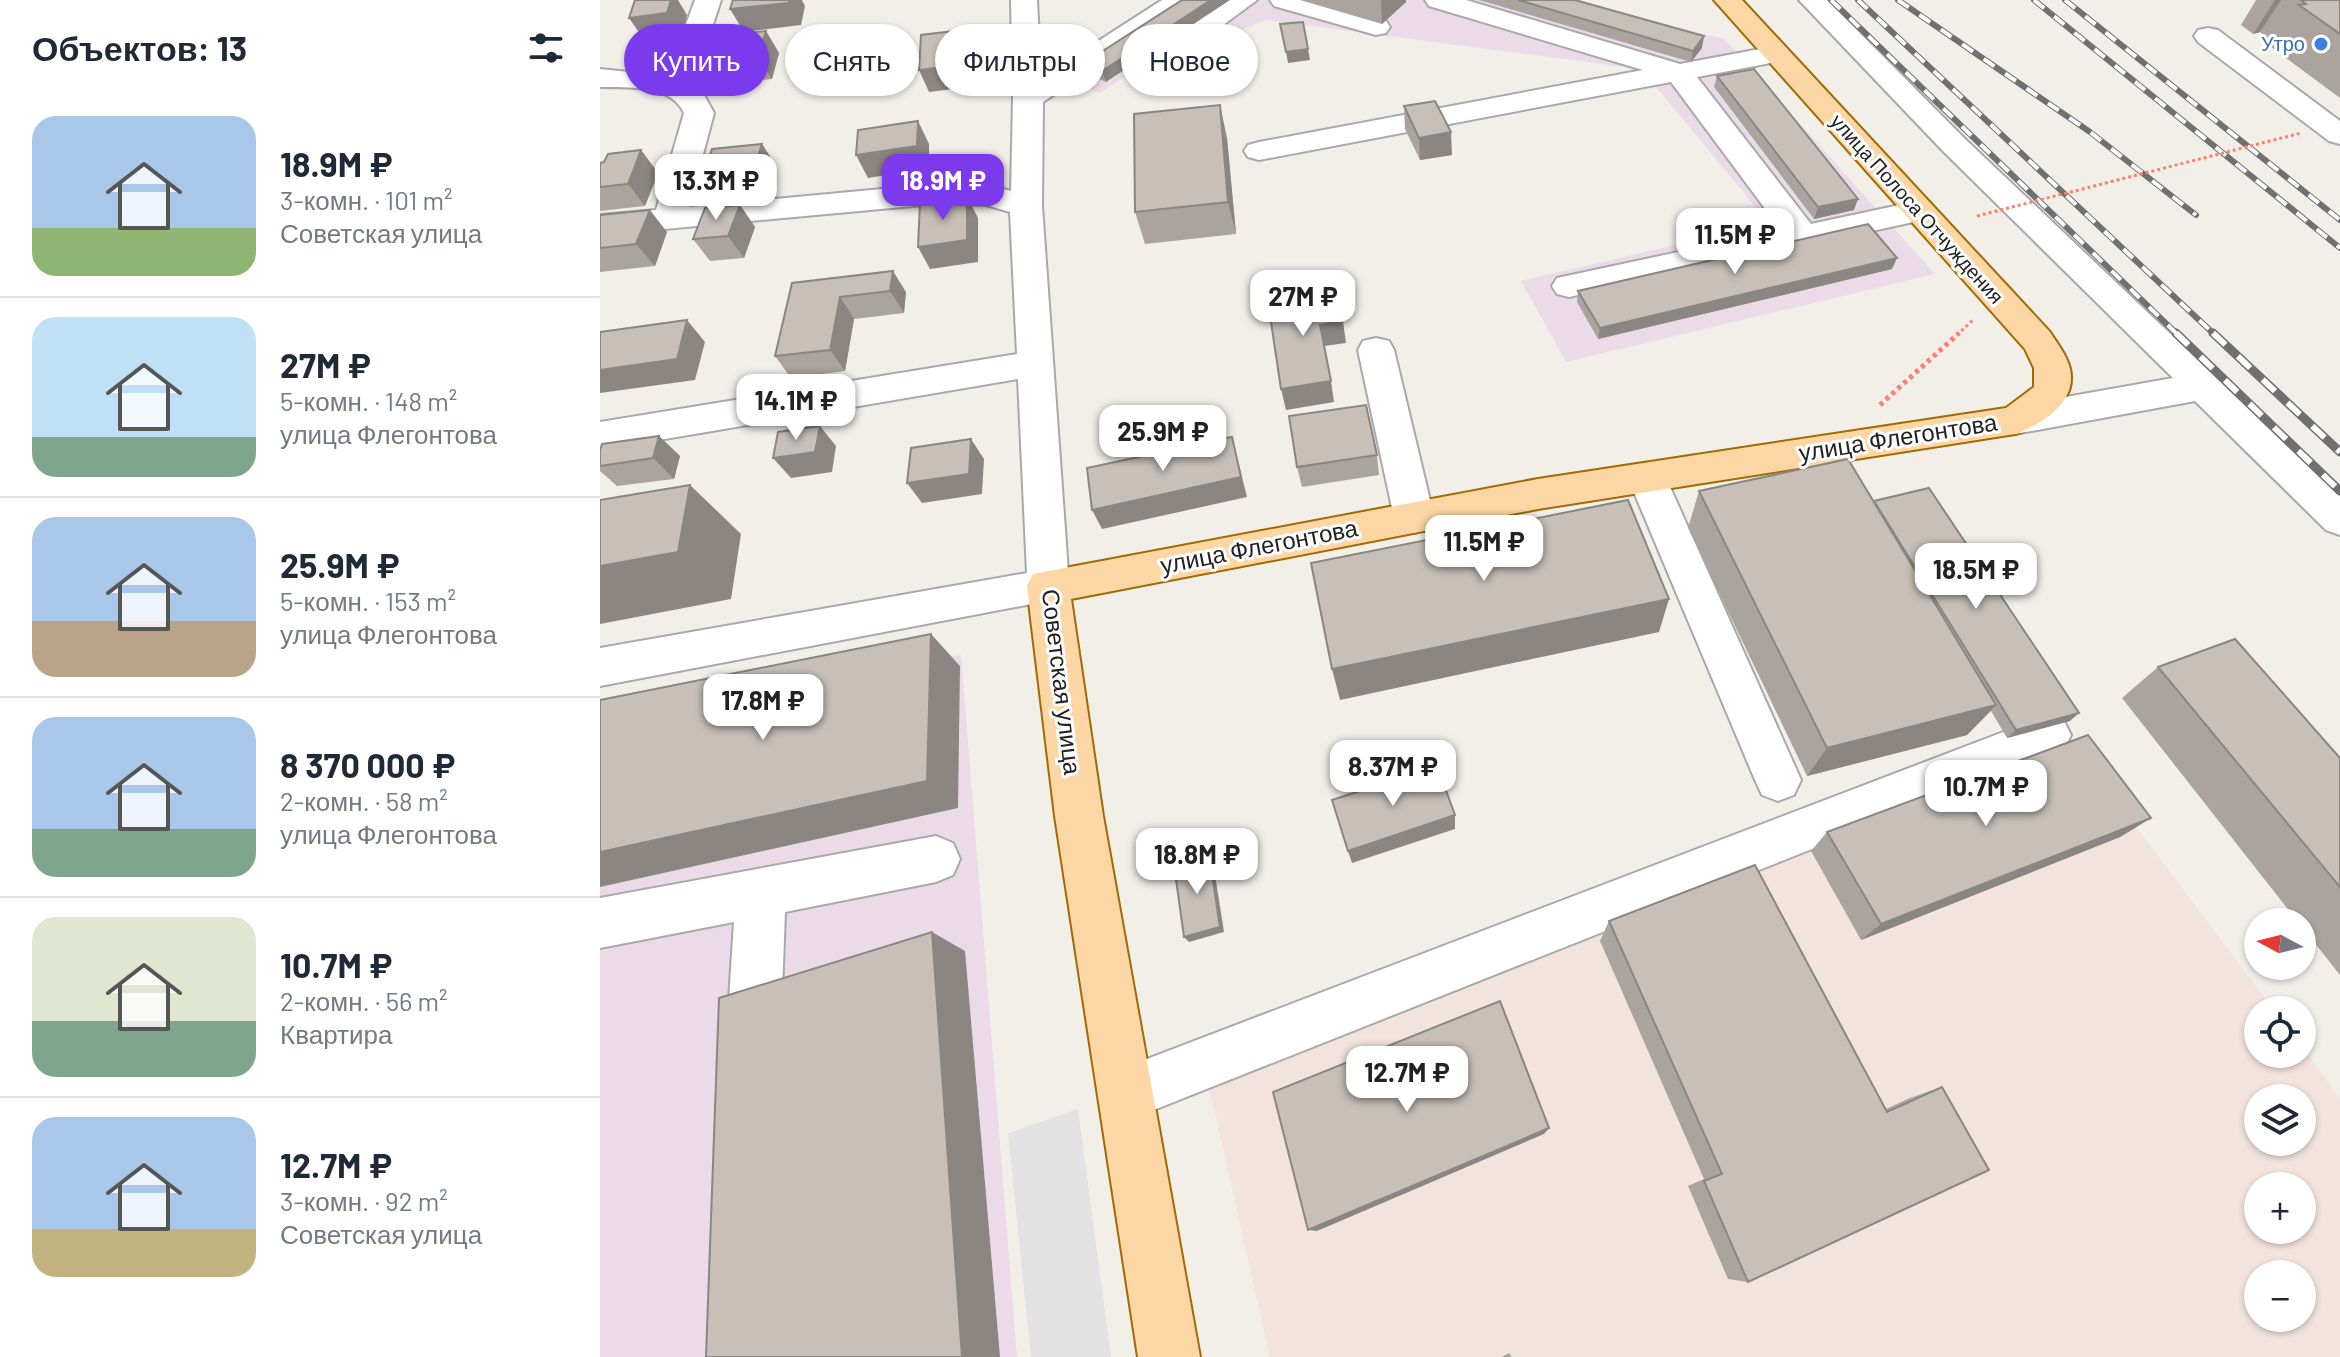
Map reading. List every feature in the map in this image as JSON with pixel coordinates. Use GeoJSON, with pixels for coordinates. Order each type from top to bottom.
{"type":"FeatureCollection","features":[{"type":"Feature","properties":{"kind":"main road","name":"улица Полоса Отчуждения"},"geometry":{"type":"LineString","coordinates":[[1727,0],[1770,56],[2038,341],[2049,358],[2055,377],[2046,401],[2015,420]]}},
{"type":"Feature","properties":{"kind":"main road","name":"улица Флегонтова"},"geometry":{"type":"LineString","coordinates":[[1048,586],[1414,517],[2015,420]]}},
{"type":"Feature","properties":{"kind":"main road","name":"Советская улица"},"geometry":{"type":"LineString","coordinates":[[1048,586],[1079,816],[1169,1357]]}},
{"type":"Feature","properties":{"kind":"street"},"geometry":{"type":"LineString","coordinates":[[700,24],[708,0]]}},
{"type":"Feature","properties":{"kind":"street","name":"Советская улица"},"geometry":{"type":"LineString","coordinates":[[1024,0],[1028,99],[1026,206],[1048,586]]}},
{"type":"Feature","properties":{"kind":"street"},"geometry":{"type":"LineString","coordinates":[[1028,99],[1180,0]]}},
{"type":"Feature","properties":{"kind":"street"},"geometry":{"type":"LineString","coordinates":[[1209,24],[1244,0]]}},
{"type":"Feature","properties":{"kind":"street"},"geometry":{"type":"LineString","coordinates":[[1283,0],[1376,27]]}},
{"type":"Feature","properties":{"kind":"street"},"geometry":{"type":"LineString","coordinates":[[1438,0],[1678,72],[1803,236]]}},
{"type":"Feature","properties":{"kind":"street"},"geometry":{"type":"LineString","coordinates":[[1812,0],[1954,145],[2340,519]]}},
{"type":"Feature","properties":{"kind":"street"},"geometry":{"type":"LineString","coordinates":[[2208,36],[2340,135]]}},
{"type":"Feature","properties":{"kind":"street"},"geometry":{"type":"LineString","coordinates":[[1702,40],[1770,56]]}},
{"type":"Feature","properties":{"kind":"street"},"geometry":{"type":"LineString","coordinates":[[1259,151],[1770,56]]}},
{"type":"Feature","properties":{"kind":"street"},"geometry":{"type":"LineString","coordinates":[[600,78],[624,81]]}},
{"type":"Feature","properties":{"kind":"street"},"geometry":{"type":"LineString","coordinates":[[670,217],[699,113],[696,102],[689,96]]}},
{"type":"Feature","properties":{"kind":"street"},"geometry":{"type":"LineString","coordinates":[[600,225],[961,193],[987,195],[1026,206]]}},
{"type":"Feature","properties":{"kind":"street"},"geometry":{"type":"LineString","coordinates":[[1569,286],[1918,211]]}},
{"type":"Feature","properties":{"kind":"street"},"geometry":{"type":"LineString","coordinates":[[1376,350],[1414,517]]}},
{"type":"Feature","properties":{"kind":"street"},"geometry":{"type":"LineString","coordinates":[[600,436],[1034,364]]}},
{"type":"Feature","properties":{"kind":"street","name":"улица Флегонтова"},"geometry":{"type":"LineString","coordinates":[[2015,420],[2203,386]]}},
{"type":"Feature","properties":{"kind":"street"},"geometry":{"type":"LineString","coordinates":[[1832,448],[1841,491]]}},
{"type":"Feature","properties":{"kind":"street"},"geometry":{"type":"LineString","coordinates":[[1647,478],[1778,780]]}},
{"type":"Feature","properties":{"kind":"street","name":"улица Флегонтова"},"geometry":{"type":"LineString","coordinates":[[600,667],[1048,586]]}},
{"type":"Feature","properties":{"kind":"street"},"geometry":{"type":"LineString","coordinates":[[1126,1094],[2048,735]]}},
{"type":"Feature","properties":{"kind":"street"},"geometry":{"type":"LineString","coordinates":[[600,923],[936,859]]}},
{"type":"Feature","properties":{"kind":"street"},"geometry":{"type":"LineString","coordinates":[[751,1094],[761,892]]}},
{"type":"Feature","properties":{"kind":"path"},"geometry":{"type":"LineString","coordinates":[[1977,216],[2301,133]]}},
{"type":"Feature","properties":{"kind":"path"},"geometry":{"type":"LineString","coordinates":[[1832,448],[1907,376],[2000,300]]}},
{"type":"Feature","properties":{"kind":"shaded area"},"geometry":{"type":"Polygon","coordinates":[[[1166,0],[1572,0],[1724,39],[1935,274],[1566,362],[1521,281],[1769,223],[1641,69],[1267,20],[1257,24],[1129,24],[1166,0]]]}},
{"type":"Feature","properties":{"kind":"shaded area"},"geometry":{"type":"Polygon","coordinates":[[[1121,29],[1121,79],[1105,90],[1105,39],[1121,29]]]}},
{"type":"Feature","properties":{"kind":"shaded area"},"geometry":{"type":"Polygon","coordinates":[[[961,655],[1017,1357],[600,1357],[600,721],[961,655]]]}},
{"type":"Feature","properties":{"kind":"shaded area"},"geometry":{"type":"Polygon","coordinates":[[[2069,738],[2244,970],[2244,980],[2251,980],[2263,996],[2244,996],[2244,1068],[2316,1066],[2340,1098],[2340,1357],[1270,1357],[1198,1038],[2069,738]]]}},
{"type":"Feature","properties":{"kind":"shaded area"},"geometry":{"type":"Polygon","coordinates":[[[1078,1109],[1111,1357],[1031,1357],[1008,1133],[1078,1109]]]}},
{"type":"Feature","properties":{"kind":"building"},"geometry":{"type":"Polygon","coordinates":[[[635,0],[671,0],[667,13],[629,18],[635,0]]]}},
{"type":"Feature","properties":{"kind":"building"},"geometry":{"type":"Polygon","coordinates":[[[733,0],[789,0],[789,3],[730,9],[733,0]]]}},
{"type":"Feature","properties":{"kind":"building"},"geometry":{"type":"Polygon","coordinates":[[[1182,0],[1211,0],[1174,24],[1145,24],[1182,0]]]}},
{"type":"Feature","properties":{"kind":"building"},"geometry":{"type":"Polygon","coordinates":[[[1518,0],[1575,0],[1704,36],[1693,51],[1518,0]]]}},
{"type":"Feature","properties":{"kind":"building"},"geometry":{"type":"Polygon","coordinates":[[[2301,0],[2340,0],[2340,34],[2299,5],[2306,4],[2301,0]]]}},
{"type":"Feature","properties":{"kind":"building"},"geometry":{"type":"Polygon","coordinates":[[[1303,22],[1308,49],[1286,52],[1280,24],[1303,22]]]}},
{"type":"Feature","properties":{"kind":"building"},"geometry":{"type":"Polygon","coordinates":[[[935,33],[935,68],[919,70],[921,35],[935,33]]]}},
{"type":"Feature","properties":{"kind":"building"},"geometry":{"type":"Polygon","coordinates":[[[1121,39],[1121,59],[1105,69],[1105,50],[1121,39]]]}},
{"type":"Feature","properties":{"kind":"building"},"geometry":{"type":"Polygon","coordinates":[[[1754,69],[1858,199],[1818,207],[1717,76],[1754,69]]]}},
{"type":"Feature","properties":{"kind":"building"},"geometry":{"type":"Polygon","coordinates":[[[1435,101],[1451,132],[1419,138],[1404,106],[1435,101]]]}},
{"type":"Feature","properties":{"kind":"building"},"geometry":{"type":"Polygon","coordinates":[[[1220,105],[1228,202],[1135,212],[1134,114],[1220,105]]]}},
{"type":"Feature","properties":{"kind":"building"},"geometry":{"type":"Polygon","coordinates":[[[918,121],[917,146],[856,155],[858,130],[918,121]]]}},
{"type":"Feature","properties":{"kind":"building"},"geometry":{"type":"Polygon","coordinates":[[[762,144],[753,171],[703,176],[712,149],[762,144]]]}},
{"type":"Feature","properties":{"kind":"building"},"geometry":{"type":"Polygon","coordinates":[[[641,150],[628,184],[600,187],[600,163],[608,154],[641,150]]]}},
{"type":"Feature","properties":{"kind":"building"},"geometry":{"type":"Polygon","coordinates":[[[967,196],[967,240],[918,247],[920,203],[967,196]]]}},
{"type":"Feature","properties":{"kind":"building"},"geometry":{"type":"Polygon","coordinates":[[[740,205],[728,236],[693,239],[705,208],[740,205]]]}},
{"type":"Feature","properties":{"kind":"building"},"geometry":{"type":"Polygon","coordinates":[[[650,210],[636,244],[600,248],[600,215],[650,210]]]}},
{"type":"Feature","properties":{"kind":"building"},"geometry":{"type":"Polygon","coordinates":[[[1868,224],[1897,258],[1600,328],[1578,291],[1868,224]]]}},
{"type":"Feature","properties":{"kind":"building"},"geometry":{"type":"Polygon","coordinates":[[[893,271],[890,291],[840,297],[830,350],[775,356],[792,283],[893,271]]]}},
{"type":"Feature","properties":{"kind":"building"},"geometry":{"type":"Polygon","coordinates":[[[1337,292],[1343,321],[1320,325],[1331,381],[1281,389],[1268,302],[1337,292]]]}},
{"type":"Feature","properties":{"kind":"building"},"geometry":{"type":"Polygon","coordinates":[[[687,320],[677,359],[600,370],[600,332],[687,320]]]}},
{"type":"Feature","properties":{"kind":"building"},"geometry":{"type":"Polygon","coordinates":[[[1366,405],[1377,455],[1297,467],[1289,416],[1366,405]]]}},
{"type":"Feature","properties":{"kind":"building"},"geometry":{"type":"Polygon","coordinates":[[[820,426],[815,452],[773,458],[778,432],[820,426]]]}},
{"type":"Feature","properties":{"kind":"building"},"geometry":{"type":"Polygon","coordinates":[[[659,436],[653,458],[600,466],[602,444],[659,436]]]}},
{"type":"Feature","properties":{"kind":"building"},"geometry":{"type":"Polygon","coordinates":[[[1232,437],[1241,477],[1092,510],[1087,468],[1232,437]]]}},
{"type":"Feature","properties":{"kind":"building"},"geometry":{"type":"Polygon","coordinates":[[[971,439],[969,474],[907,483],[911,448],[971,439]]]}},
{"type":"Feature","properties":{"kind":"building"},"geometry":{"type":"Polygon","coordinates":[[[1848,459],[1996,705],[1827,748],[1699,491],[1848,459]]]}},
{"type":"Feature","properties":{"kind":"building"},"geometry":{"type":"Polygon","coordinates":[[[690,485],[678,552],[600,566],[600,500],[690,485]]]}},
{"type":"Feature","properties":{"kind":"building"},"geometry":{"type":"Polygon","coordinates":[[[1929,488],[2079,713],[2016,730],[1874,501],[1929,488]]]}},
{"type":"Feature","properties":{"kind":"building"},"geometry":{"type":"Polygon","coordinates":[[[1628,500],[1669,599],[1332,669],[1311,563],[1628,500]]]}},
{"type":"Feature","properties":{"kind":"building"},"geometry":{"type":"Polygon","coordinates":[[[931,634],[927,781],[600,852],[600,700],[931,634]]]}},
{"type":"Feature","properties":{"kind":"building"},"geometry":{"type":"Polygon","coordinates":[[[2235,639],[2340,758],[2340,887],[2158,667],[2235,639]]]}},
{"type":"Feature","properties":{"kind":"building"},"geometry":{"type":"Polygon","coordinates":[[[2088,735],[2151,818],[1881,924],[1827,832],[2088,735]]]}},
{"type":"Feature","properties":{"kind":"building"},"geometry":{"type":"Polygon","coordinates":[[[1437,766],[1455,815],[1348,851],[1332,800],[1437,766]]]}},
{"type":"Feature","properties":{"kind":"building"},"geometry":{"type":"Polygon","coordinates":[[[1209,855],[1220,927],[1184,937],[1174,865],[1209,855]]]}},
{"type":"Feature","properties":{"kind":"building"},"geometry":{"type":"Polygon","coordinates":[[[1755,865],[1887,1112],[1942,1087],[1989,1170],[1748,1282],[1704,1181],[1722,1174],[1609,921],[1755,865]]]}},
{"type":"Feature","properties":{"kind":"building"},"geometry":{"type":"Polygon","coordinates":[[[932,932],[962,1357],[706,1357],[719,998],[932,932]]]}},
{"type":"Feature","properties":{"kind":"building"},"geometry":{"type":"Polygon","coordinates":[[[1500,1001],[1549,1128],[1308,1230],[1273,1092],[1500,1001]]]}},
{"type":"Feature","properties":{"kind":"railway"},"geometry":{"type":"LineString","coordinates":[[1831,0],[2178,335]]}},
{"type":"Feature","properties":{"kind":"railway"},"geometry":{"type":"LineString","coordinates":[[1858,0],[2215,335]]}},
{"type":"Feature","properties":{"kind":"railway"},"geometry":{"type":"LineString","coordinates":[[1898,0],[2090,132],[2196,215]]}},
{"type":"Feature","properties":{"kind":"railway"},"geometry":{"type":"LineString","coordinates":[[2034,0],[2340,248]]}},
{"type":"Feature","properties":{"kind":"railway"},"geometry":{"type":"LineString","coordinates":[[2065,0],[2340,220]]}},
{"type":"Feature","properties":{"kind":"railway"},"geometry":{"type":"LineString","coordinates":[[2176,333],[2340,491]]}},
{"type":"Feature","properties":{"kind":"railway"},"geometry":{"type":"LineString","coordinates":[[2213,333],[2340,452]]}},
{"type":"Feature","properties":{"kind":"place","name":"Утро"},"geometry":{"type":"Point","coordinates":[2321,44]}}]}
